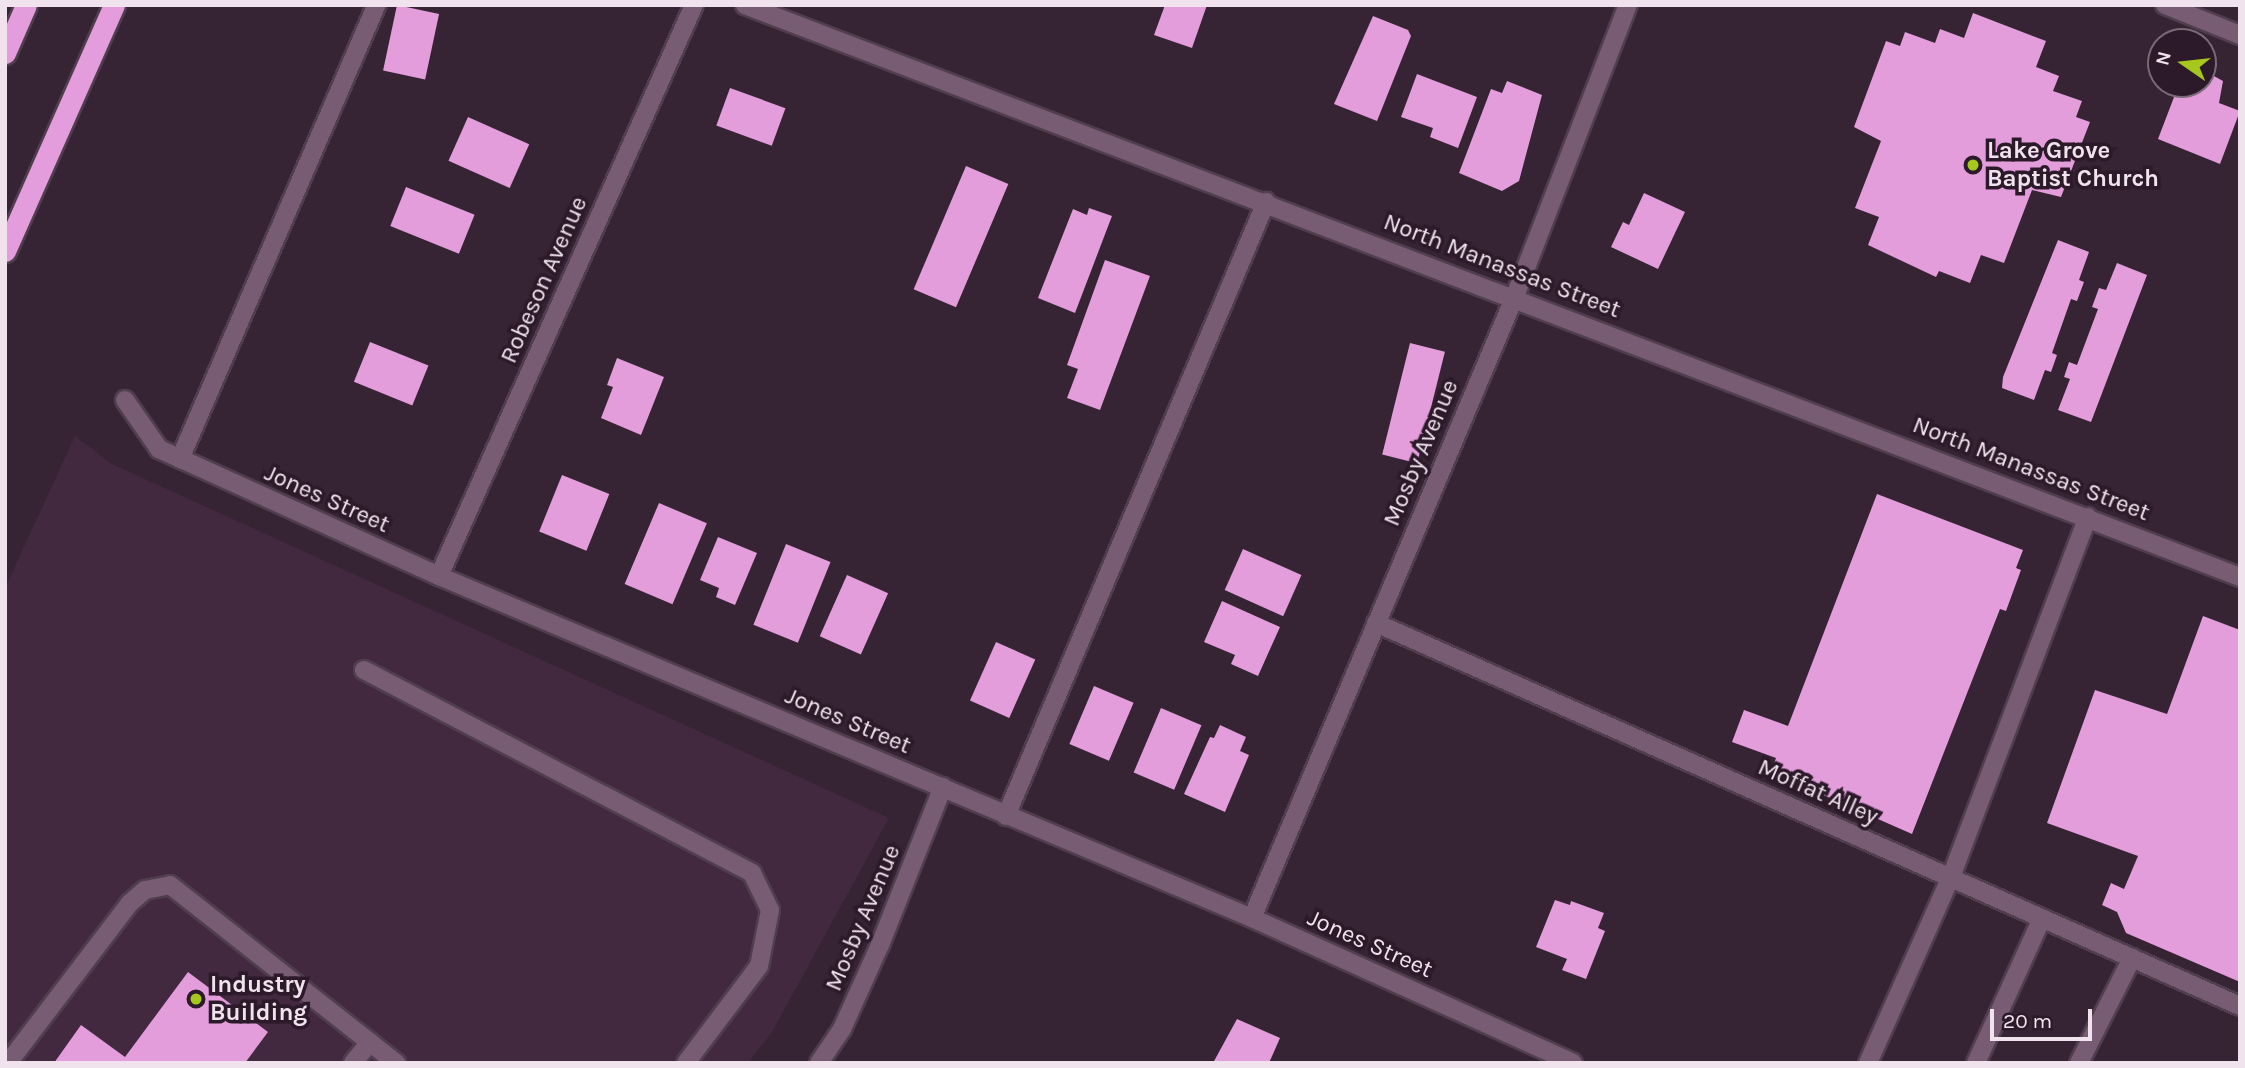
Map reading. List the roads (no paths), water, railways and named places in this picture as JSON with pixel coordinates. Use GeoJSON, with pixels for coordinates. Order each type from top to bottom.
{"type":"FeatureCollection","features":[{"type":"Feature","properties":{"kind":"highway"},"geometry":{"type":"LineString","coordinates":[[5,53],[26,5]]}},
{"type":"Feature","properties":{"kind":"highway"},"geometry":{"type":"LineString","coordinates":[[5,251],[114,5]]}},
{"type":"Feature","properties":{"kind":"street"},"geometry":{"type":"LineString","coordinates":[[180,459],[376,5]]}},
{"type":"Feature","properties":{"kind":"street","name":"Robeson Avenue"},"geometry":{"type":"LineString","coordinates":[[439,576],[694,5]]}},
{"type":"Feature","properties":{"kind":"street","name":"North Manassas Street"},"geometry":{"type":"LineString","coordinates":[[745,5],[1515,296],[2240,576]]}},
{"type":"Feature","properties":{"kind":"street","name":"Mosby Avenue"},"geometry":{"type":"LineString","coordinates":[[1252,918],[1515,296],[1629,5]]}},
{"type":"Feature","properties":{"kind":"street"},"geometry":{"type":"LineString","coordinates":[[2165,5],[2240,35]]}},
{"type":"Feature","properties":{"kind":"street"},"geometry":{"type":"LineString","coordinates":[[1006,816],[1266,202]]}},
{"type":"Feature","properties":{"kind":"street","name":"Jones Street"},"geometry":{"type":"LineString","coordinates":[[125,400],[159,449],[180,459],[439,576],[1252,918],[1573,1063]]}},
{"type":"Feature","properties":{"kind":"street"},"geometry":{"type":"LineString","coordinates":[[1868,1063],[1951,877],[2088,517]]}},
{"type":"Feature","properties":{"kind":"street","name":"Moffat Alley"},"geometry":{"type":"LineString","coordinates":[[1376,622],[2240,1006]]}},
{"type":"Feature","properties":{"kind":"street"},"geometry":{"type":"LineString","coordinates":[[364,670],[752,873],[770,910],[759,966],[686,1063]]}},
{"type":"Feature","properties":{"kind":"street","name":"Mosby Avenue"},"geometry":{"type":"LineString","coordinates":[[819,1063],[842,1029],[880,946],[943,787]]}},
{"type":"Feature","properties":{"kind":"street"},"geometry":{"type":"LineString","coordinates":[[8,1063],[130,903],[145,890],[170,886],[397,1063]]}},
{"type":"Feature","properties":{"kind":"street"},"geometry":{"type":"LineString","coordinates":[[1976,1063],[2042,918]]}},
{"type":"Feature","properties":{"kind":"street"},"geometry":{"type":"LineString","coordinates":[[2079,1063],[2132,958]]}},
{"type":"Feature","properties":{"kind":"street"},"geometry":{"type":"LineString","coordinates":[[353,1063],[370,1042]]}},
{"type":"Feature","properties":{"kind":"place","name":"Lake Grove Baptist Church"},"geometry":{"type":"Point","coordinates":[1973,165]}},
{"type":"Feature","properties":{"kind":"place","name":"Industry Building"},"geometry":{"type":"Point","coordinates":[196,999]}}]}
